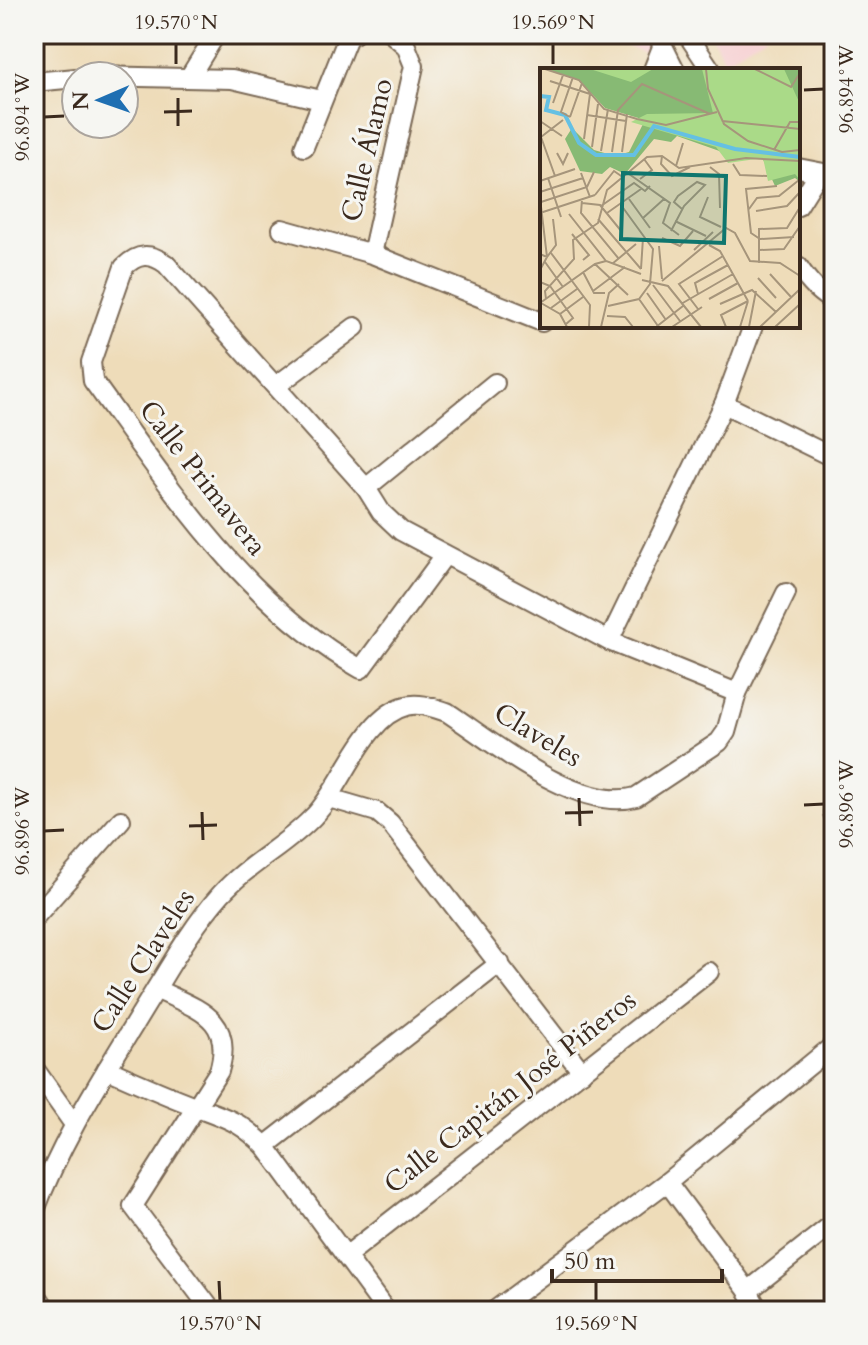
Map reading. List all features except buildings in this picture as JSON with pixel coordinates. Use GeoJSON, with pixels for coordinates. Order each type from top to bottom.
{"type":"FeatureCollection","features":[{"type":"Feature","properties":{"kind":"street"},"geometry":{"type":"LineString","coordinates":[[190,76],[216,34]]}},
{"type":"Feature","properties":{"kind":"street"},"geometry":{"type":"LineString","coordinates":[[304,147],[348,37],[354,34]]}},
{"type":"Feature","properties":{"kind":"street","name":"Calle Álamo"},"geometry":{"type":"LineString","coordinates":[[392,34],[406,46],[414,66],[372,254],[540,321]]}},
{"type":"Feature","properties":{"kind":"street"},"geometry":{"type":"LineString","coordinates":[[687,34],[710,68]]}},
{"type":"Feature","properties":{"kind":"street"},"geometry":{"type":"LineString","coordinates":[[653,68],[659,41]]}},
{"type":"Feature","properties":{"kind":"street"},"geometry":{"type":"LineString","coordinates":[[659,41],[674,68]]}},
{"type":"Feature","properties":{"kind":"street"},"geometry":{"type":"LineString","coordinates":[[140,76],[232,79],[321,100]]}},
{"type":"Feature","properties":{"kind":"street"},"geometry":{"type":"LineString","coordinates":[[34,82],[60,80]]}},
{"type":"Feature","properties":{"kind":"street"},"geometry":{"type":"LineString","coordinates":[[800,168],[826,175],[800,204]]}},
{"type":"Feature","properties":{"kind":"street"},"geometry":{"type":"LineString","coordinates":[[282,229],[372,254]]}},
{"type":"Feature","properties":{"kind":"street","name":"Calle Primavera"},"geometry":{"type":"LineString","coordinates":[[276,386],[166,264],[154,256],[143,255],[133,258],[124,267],[91,362],[93,381],[210,541],[306,634],[361,669],[445,555]]}},
{"type":"Feature","properties":{"kind":"street"},"geometry":{"type":"LineString","coordinates":[[800,269],[807,280],[834,301]]}},
{"type":"Feature","properties":{"kind":"street"},"geometry":{"type":"LineString","coordinates":[[355,327],[276,386],[366,488],[381,512],[401,531],[609,641],[737,693]]}},
{"type":"Feature","properties":{"kind":"street"},"geometry":{"type":"LineString","coordinates":[[609,641],[724,404],[752,328]]}},
{"type":"Feature","properties":{"kind":"street"},"geometry":{"type":"LineString","coordinates":[[366,488],[495,383]]}},
{"type":"Feature","properties":{"kind":"street"},"geometry":{"type":"LineString","coordinates":[[724,404],[834,458]]}},
{"type":"Feature","properties":{"kind":"street","name":"Claveles"},"geometry":{"type":"LineString","coordinates":[[407,705],[447,712],[559,785],[608,799],[636,797],[719,742],[726,732],[737,693],[786,593]]}},
{"type":"Feature","properties":{"kind":"street","name":"Calle Claveles"},"geometry":{"type":"LineString","coordinates":[[34,1213],[50,1170],[73,1123],[197,923],[245,870],[302,828],[329,798],[372,730],[392,712],[407,705]]}},
{"type":"Feature","properties":{"kind":"street"},"geometry":{"type":"LineString","coordinates":[[329,798],[377,812],[390,823],[582,1072]]}},
{"type":"Feature","properties":{"kind":"street"},"geometry":{"type":"LineString","coordinates":[[34,918],[121,820]]}},
{"type":"Feature","properties":{"kind":"street"},"geometry":{"type":"LineString","coordinates":[[265,1146],[500,963]]}},
{"type":"Feature","properties":{"kind":"street","name":"Calle Capitán José Piñeros"},"geometry":{"type":"LineString","coordinates":[[346,1256],[709,972]]}},
{"type":"Feature","properties":{"kind":"street"},"geometry":{"type":"LineString","coordinates":[[156,989],[209,1016],[219,1026],[224,1040],[224,1054],[219,1071],[133,1206],[212,1311]]}},
{"type":"Feature","properties":{"kind":"street"},"geometry":{"type":"LineString","coordinates":[[494,1311],[667,1182],[830,1051]]}},
{"type":"Feature","properties":{"kind":"street"},"geometry":{"type":"LineString","coordinates":[[34,1068],[73,1123]]}},
{"type":"Feature","properties":{"kind":"street"},"geometry":{"type":"LineString","coordinates":[[107,1069],[235,1120],[265,1146],[386,1311]]}},
{"type":"Feature","properties":{"kind":"street"},"geometry":{"type":"LineString","coordinates":[[667,1182],[748,1291],[759,1311]]}},
{"type":"Feature","properties":{"kind":"street"},"geometry":{"type":"LineString","coordinates":[[748,1291],[833,1226]]}},
{"type":"Feature","properties":{"kind":"street"},"geometry":{"type":"LineString","coordinates":[[34,1291],[47,1311]]}},
{"type":"Feature","properties":{"kind":"shaded area"},"geometry":{"type":"Polygon","coordinates":[[[593,34],[644,34],[652,55],[593,34]]]}},
{"type":"Feature","properties":{"kind":"shaded area"},"geometry":{"type":"Polygon","coordinates":[[[711,34],[767,34],[724,61],[711,34]]]}}]}
